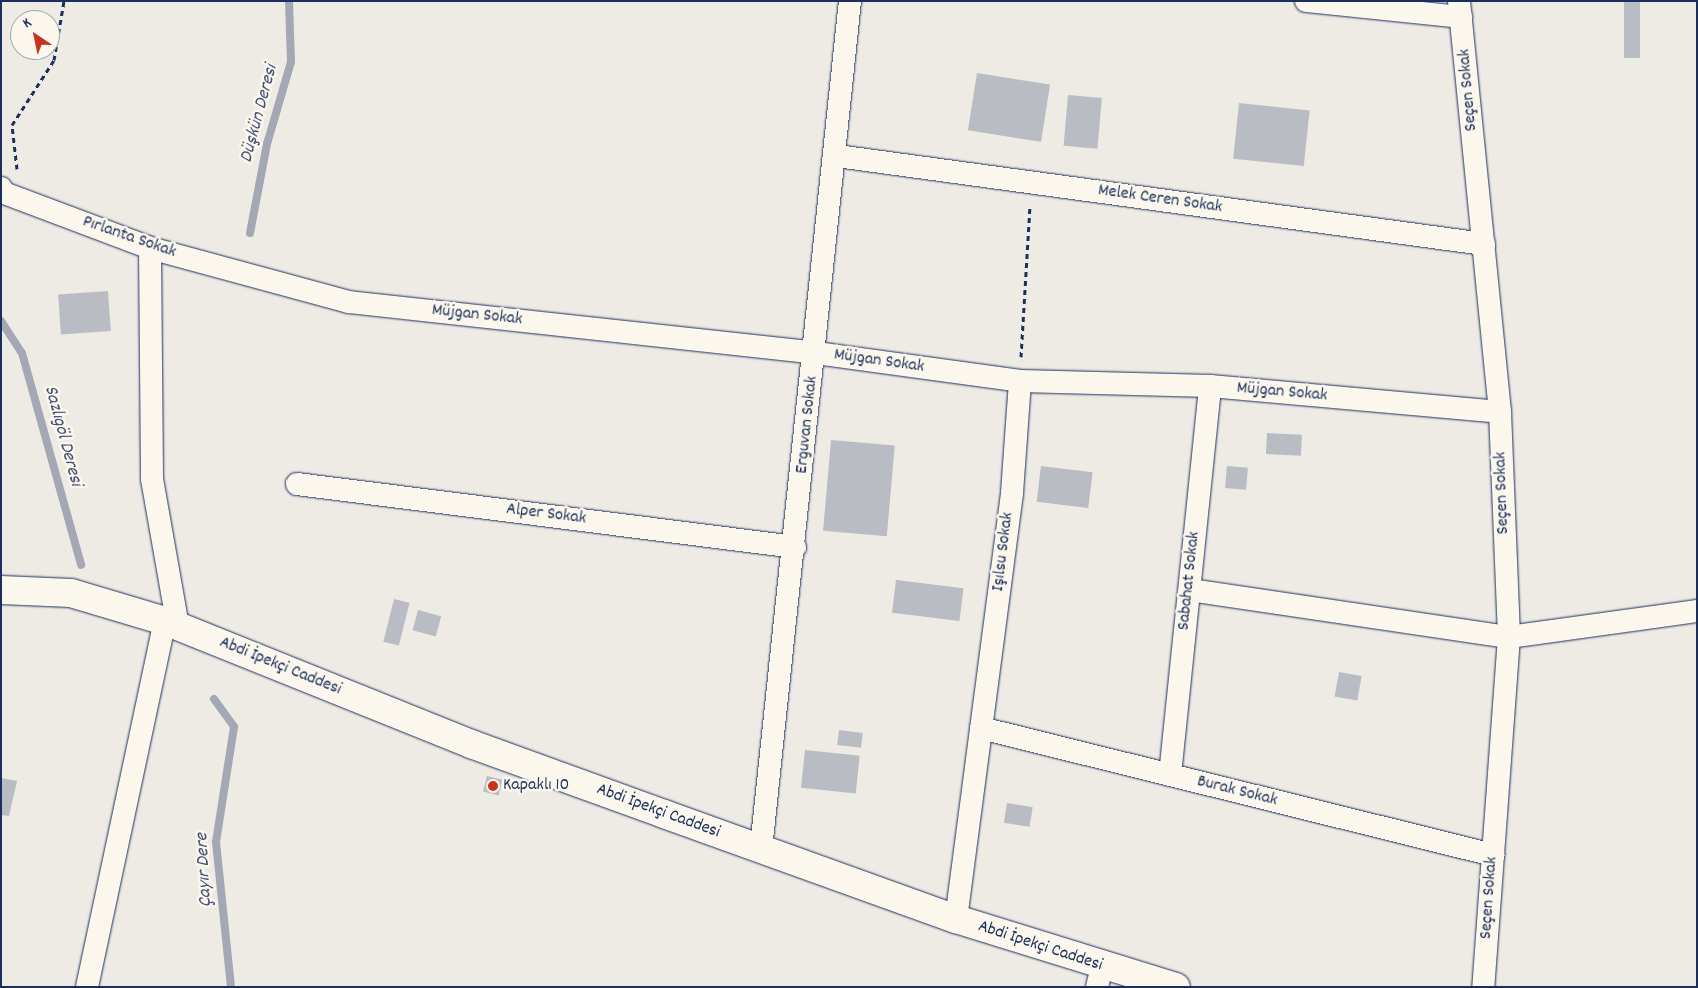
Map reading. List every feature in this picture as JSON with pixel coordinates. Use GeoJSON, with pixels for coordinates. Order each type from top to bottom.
{"type":"FeatureCollection","features":[{"type":"Feature","properties":{"kind":"street","name":"Erguvan Sokak"},"geometry":{"type":"LineString","coordinates":[[762,849],[837,156],[850,1]]}},
{"type":"Feature","properties":{"kind":"street"},"geometry":{"type":"LineString","coordinates":[[1306,1],[1460,9]]}},
{"type":"Feature","properties":{"kind":"street","name":"Seçen Sokak"},"geometry":{"type":"LineString","coordinates":[[1460,9],[1500,412],[1509,637],[1483,987]]}},
{"type":"Feature","properties":{"kind":"street","name":"Melek Ceren Sokak"},"geometry":{"type":"LineString","coordinates":[[837,156],[1484,244]]}},
{"type":"Feature","properties":{"kind":"street","name":"Pırlanta Sokak"},"geometry":{"type":"LineString","coordinates":[[7,193],[150,248],[262,278]]}},
{"type":"Feature","properties":{"kind":"street"},"geometry":{"type":"LineString","coordinates":[[87,987],[172,623],[152,479],[150,248]]}},
{"type":"Feature","properties":{"kind":"street","name":"Müjgan Sokak"},"geometry":{"type":"LineString","coordinates":[[262,278],[349,302],[816,353],[1020,381],[1210,386],[1500,412]]}},
{"type":"Feature","properties":{"kind":"street","name":"Işılsu Sokak"},"geometry":{"type":"LineString","coordinates":[[956,919],[1012,493],[1020,381]]}},
{"type":"Feature","properties":{"kind":"street","name":"Sabahat Sokak"},"geometry":{"type":"LineString","coordinates":[[1170,775],[1210,386]]}},
{"type":"Feature","properties":{"kind":"street","name":"Alper Sokak"},"geometry":{"type":"LineString","coordinates":[[297,484],[795,547]]}},
{"type":"Feature","properties":{"kind":"street","name":"Abdi İpekçi Caddesi"},"geometry":{"type":"LineString","coordinates":[[1,590],[71,593],[172,623],[471,744],[956,919],[1099,977],[1176,987]]}},
{"type":"Feature","properties":{"kind":"street"},"geometry":{"type":"LineString","coordinates":[[1190,590],[1509,637],[1697,611]]}},
{"type":"Feature","properties":{"kind":"street","name":"Burak Sokak"},"geometry":{"type":"LineString","coordinates":[[981,728],[1493,856]]}},
{"type":"Feature","properties":{"kind":"path"},"geometry":{"type":"LineString","coordinates":[[7,193],[12,125],[54,60],[64,1]]}},
{"type":"Feature","properties":{"kind":"path"},"geometry":{"type":"LineString","coordinates":[[1020,381],[1032,183]]}},
{"type":"Feature","properties":{"kind":"building"},"geometry":{"type":"Polygon","coordinates":[[[1624,2],[1640,2],[1640,58],[1624,58],[1624,2]]]}},
{"type":"Feature","properties":{"kind":"building"},"geometry":{"type":"Polygon","coordinates":[[[977,73],[1050,85],[1041,142],[968,130],[977,73]]]}},
{"type":"Feature","properties":{"kind":"building"},"geometry":{"type":"Polygon","coordinates":[[[1068,95],[1102,98],[1097,149],[1064,146],[1068,95]]]}},
{"type":"Feature","properties":{"kind":"building"},"geometry":{"type":"Polygon","coordinates":[[[1239,103],[1310,110],[1304,166],[1233,159],[1239,103]]]}},
{"type":"Feature","properties":{"kind":"building"},"geometry":{"type":"Polygon","coordinates":[[[108,291],[111,331],[61,334],[58,294],[108,291]]]}},
{"type":"Feature","properties":{"kind":"building"},"geometry":{"type":"Polygon","coordinates":[[[1267,433],[1302,435],[1301,456],[1266,454],[1267,433]]]}},
{"type":"Feature","properties":{"kind":"building"},"geometry":{"type":"Polygon","coordinates":[[[831,440],[895,446],[887,536],[823,531],[831,440]]]}},
{"type":"Feature","properties":{"kind":"building"},"geometry":{"type":"Polygon","coordinates":[[[1041,466],[1093,472],[1088,508],[1037,502],[1041,466]]]}},
{"type":"Feature","properties":{"kind":"building"},"geometry":{"type":"Polygon","coordinates":[[[1227,466],[1248,468],[1246,490],[1225,488],[1227,466]]]}},
{"type":"Feature","properties":{"kind":"building"},"geometry":{"type":"Polygon","coordinates":[[[896,580],[963,588],[959,621],[892,613],[896,580]]]}},
{"type":"Feature","properties":{"kind":"building"},"geometry":{"type":"Polygon","coordinates":[[[394,599],[410,603],[399,646],[383,642],[394,599]]]}},
{"type":"Feature","properties":{"kind":"building"},"geometry":{"type":"Polygon","coordinates":[[[418,610],[441,616],[436,636],[413,630],[418,610]]]}},
{"type":"Feature","properties":{"kind":"building"},"geometry":{"type":"Polygon","coordinates":[[[1339,672],[1362,676],[1357,701],[1335,697],[1339,672]]]}},
{"type":"Feature","properties":{"kind":"building"},"geometry":{"type":"Polygon","coordinates":[[[839,730],[863,733],[861,748],[837,745],[839,730]]]}},
{"type":"Feature","properties":{"kind":"building"},"geometry":{"type":"Polygon","coordinates":[[[805,750],[860,756],[856,794],[801,788],[805,750]]]}},
{"type":"Feature","properties":{"kind":"building","name":"Kapaklı 10"},"geometry":{"type":"Polygon","coordinates":[[[487,776],[503,780],[499,795],[483,792],[487,776]]]}},
{"type":"Feature","properties":{"kind":"building"},"geometry":{"type":"Polygon","coordinates":[[[1,778],[17,781],[9,816],[1,815],[1,778]]]}},
{"type":"Feature","properties":{"kind":"building"},"geometry":{"type":"Polygon","coordinates":[[[1007,803],[1033,807],[1030,827],[1004,823],[1007,803]]]}},
{"type":"Feature","properties":{"kind":"waterway","name":"Düşkün Deresi"},"geometry":{"type":"LineString","coordinates":[[250,233],[267,144],[291,62],[289,1]]}},
{"type":"Feature","properties":{"kind":"waterway","name":"Sazlıgöl Deresi"},"geometry":{"type":"LineString","coordinates":[[1,321],[22,353],[81,565]]}},
{"type":"Feature","properties":{"kind":"waterway","name":"Çayır Dere"},"geometry":{"type":"LineString","coordinates":[[214,699],[234,727],[216,842],[231,987]]}},
{"type":"Feature","properties":{"kind":"place","name":"Kapaklı 10"},"geometry":{"type":"Point","coordinates":[493,786]}}]}
